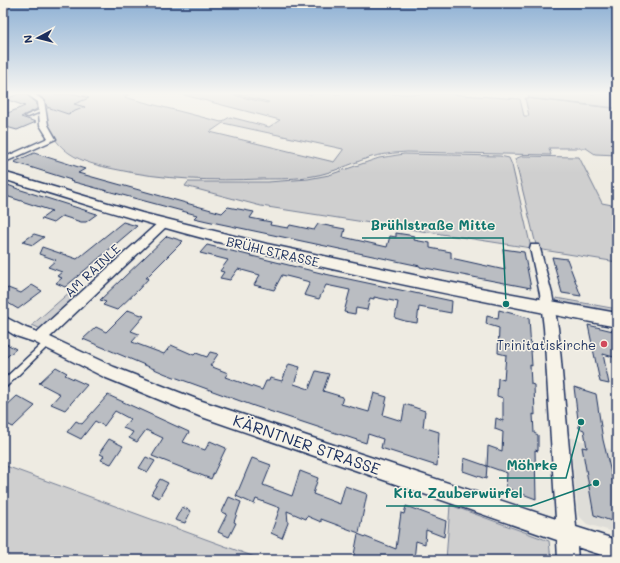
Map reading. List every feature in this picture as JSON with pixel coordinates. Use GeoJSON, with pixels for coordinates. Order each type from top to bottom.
{"type":"FeatureCollection","features":[{"type":"Feature","properties":{"kind":"street"},"geometry":{"type":"LineString","coordinates":[[3,162],[52,139],[44,125],[44,120]]}},
{"type":"Feature","properties":{"kind":"street","name":"BRÜHLSTRASSE"},"geometry":{"type":"LineString","coordinates":[[3,175],[80,200],[276,252],[548,308],[617,320]]}},
{"type":"Feature","properties":{"kind":"street","name":"AM RAINLE"},"geometry":{"type":"LineString","coordinates":[[43,340],[164,223]]}},
{"type":"Feature","properties":{"kind":"street"},"geometry":{"type":"LineString","coordinates":[[535,248],[548,308],[556,382],[568,560]]}},
{"type":"Feature","properties":{"kind":"street","name":"KÄRNTNER STRASSE"},"geometry":{"type":"LineString","coordinates":[[3,321],[21,332],[43,340],[109,372],[199,408],[617,550]]}},
{"type":"Feature","properties":{"kind":"lane"},"geometry":{"type":"LineString","coordinates":[[3,384],[43,340]]}},
{"type":"Feature","properties":{"kind":"shaded area"},"geometry":{"type":"Polygon","coordinates":[[[47,120],[214,120],[221,122],[224,120],[243,120],[269,127],[280,120],[617,120],[617,155],[595,154],[586,148],[549,148],[551,155],[407,152],[373,157],[327,173],[301,178],[225,180],[169,178],[108,168],[79,159],[59,144],[52,134],[47,120]],[[223,123],[210,132],[334,162],[343,150],[223,123]]]}},
{"type":"Feature","properties":{"kind":"shaded area"},"geometry":{"type":"Polygon","coordinates":[[[404,154],[500,156],[509,158],[512,165],[531,248],[261,206],[185,186],[188,182],[268,182],[308,179],[329,175],[379,158],[404,154]]]}},
{"type":"Feature","properties":{"kind":"shaded area"},"geometry":{"type":"Polygon","coordinates":[[[522,156],[579,157],[602,203],[617,206],[617,262],[537,249],[515,159],[522,156]]]}},
{"type":"Feature","properties":{"kind":"shaded area"},"geometry":{"type":"Polygon","coordinates":[[[71,291],[81,295],[41,329],[32,325],[71,291]]]}},
{"type":"Feature","properties":{"kind":"shaded area"},"geometry":{"type":"Polygon","coordinates":[[[556,298],[617,309],[617,316],[558,306],[556,298]]]}},
{"type":"Feature","properties":{"kind":"shaded area"},"geometry":{"type":"Polygon","coordinates":[[[570,437],[617,452],[617,533],[587,524],[578,515],[570,437]]]}},
{"type":"Feature","properties":{"kind":"shaded area"},"geometry":{"type":"Polygon","coordinates":[[[3,465],[263,560],[3,560],[3,465]]]}},
{"type":"Feature","properties":{"kind":"shaded area"},"geometry":{"type":"Polygon","coordinates":[[[450,505],[549,541],[551,560],[446,560],[450,505]]]}},
{"type":"Feature","properties":{"kind":"building"},"geometry":{"type":"Polygon","coordinates":[[[3,120],[31,120],[36,122],[17,130],[3,126],[3,120]]]}},
{"type":"Feature","properties":{"kind":"building"},"geometry":{"type":"Polygon","coordinates":[[[34,153],[85,169],[78,173],[222,213],[228,207],[254,212],[250,218],[271,222],[270,225],[288,228],[290,225],[314,230],[318,224],[345,229],[343,237],[387,247],[390,236],[396,237],[396,233],[415,236],[414,240],[430,243],[430,248],[451,252],[451,258],[505,270],[503,249],[524,252],[531,288],[420,267],[194,218],[197,215],[70,181],[71,180],[14,162],[34,153]]]}},
{"type":"Feature","properties":{"kind":"building"},"geometry":{"type":"Polygon","coordinates":[[[3,183],[97,214],[86,222],[81,222],[62,216],[53,223],[41,219],[52,211],[3,195],[3,183]]]}},
{"type":"Feature","properties":{"kind":"building"},"geometry":{"type":"Polygon","coordinates":[[[123,222],[137,226],[65,287],[56,283],[62,278],[57,276],[62,272],[48,267],[56,260],[39,254],[42,247],[77,259],[123,222]]]}},
{"type":"Feature","properties":{"kind":"building"},"geometry":{"type":"Polygon","coordinates":[[[34,234],[44,237],[33,245],[22,242],[34,234]]]}},
{"type":"Feature","properties":{"kind":"building"},"geometry":{"type":"Polygon","coordinates":[[[167,236],[183,241],[146,278],[149,278],[138,290],[117,310],[103,305],[106,302],[100,300],[167,236]]]}},
{"type":"Feature","properties":{"kind":"building"},"geometry":{"type":"Polygon","coordinates":[[[207,245],[325,274],[452,301],[451,313],[419,307],[417,323],[405,321],[395,318],[398,302],[374,297],[374,299],[370,298],[367,310],[356,308],[355,314],[344,312],[350,290],[326,285],[319,299],[304,295],[310,282],[282,275],[274,290],[254,285],[260,275],[238,269],[230,280],[220,278],[224,272],[220,271],[228,260],[200,253],[207,245]]]}},
{"type":"Feature","properties":{"kind":"building"},"geometry":{"type":"Polygon","coordinates":[[[552,257],[567,259],[581,296],[562,293],[552,257]]]}},
{"type":"Feature","properties":{"kind":"building"},"geometry":{"type":"Polygon","coordinates":[[[32,285],[42,291],[18,309],[3,300],[3,291],[8,288],[21,293],[32,285]]]}},
{"type":"Feature","properties":{"kind":"building"},"geometry":{"type":"Polygon","coordinates":[[[128,310],[144,316],[131,331],[139,334],[132,342],[164,354],[171,345],[194,355],[196,353],[207,357],[210,352],[218,354],[210,366],[228,373],[225,377],[262,390],[266,381],[269,381],[270,378],[282,381],[289,364],[300,367],[294,384],[309,389],[316,371],[329,374],[323,391],[343,397],[341,404],[369,412],[374,393],[387,397],[383,415],[402,421],[405,404],[425,411],[423,427],[439,432],[437,466],[381,448],[383,439],[368,434],[366,443],[254,406],[166,374],[83,339],[96,327],[106,332],[128,310]]]}},
{"type":"Feature","properties":{"kind":"building"},"geometry":{"type":"Polygon","coordinates":[[[499,310],[529,318],[532,366],[530,365],[531,384],[534,385],[534,433],[538,435],[538,451],[535,450],[536,499],[506,488],[507,473],[487,466],[488,446],[502,451],[503,432],[495,429],[496,418],[503,421],[503,398],[497,396],[498,378],[504,380],[506,355],[498,353],[499,328],[486,324],[487,316],[498,319],[499,310]]]}},
{"type":"Feature","properties":{"kind":"building","name":"Trinitatiskirche"},"geometry":{"type":"Polygon","coordinates":[[[588,325],[617,332],[617,358],[603,354],[609,384],[600,382],[588,325]]]}},
{"type":"Feature","properties":{"kind":"building"},"geometry":{"type":"Polygon","coordinates":[[[3,342],[16,349],[3,360],[3,342]]]}},
{"type":"Feature","properties":{"kind":"building"},"geometry":{"type":"Polygon","coordinates":[[[56,367],[67,373],[65,375],[87,385],[65,410],[51,404],[60,394],[39,383],[56,367]]]}},
{"type":"Feature","properties":{"kind":"building"},"geometry":{"type":"Polygon","coordinates":[[[574,387],[596,394],[603,440],[614,485],[617,486],[617,523],[594,515],[582,447],[587,448],[584,430],[579,428],[574,387]]]}},
{"type":"Feature","properties":{"kind":"building"},"geometry":{"type":"Polygon","coordinates":[[[108,395],[189,432],[183,442],[205,450],[210,441],[226,448],[211,479],[152,456],[163,438],[146,430],[137,442],[129,438],[133,432],[123,428],[130,419],[115,411],[104,426],[95,421],[81,439],[67,432],[76,421],[82,424],[108,395]]]}},
{"type":"Feature","properties":{"kind":"building"},"geometry":{"type":"Polygon","coordinates":[[[17,396],[35,406],[13,427],[3,422],[3,409],[17,396]]]}},
{"type":"Feature","properties":{"kind":"building"},"geometry":{"type":"Polygon","coordinates":[[[109,439],[123,446],[111,464],[101,460],[104,456],[100,454],[109,439]]]}},
{"type":"Feature","properties":{"kind":"building"},"geometry":{"type":"Polygon","coordinates":[[[146,457],[155,461],[148,472],[139,468],[146,457]]]}},
{"type":"Feature","properties":{"kind":"building"},"geometry":{"type":"Polygon","coordinates":[[[252,458],[271,465],[263,485],[292,496],[300,471],[318,478],[313,494],[340,504],[345,486],[367,494],[359,533],[321,519],[321,522],[307,516],[306,519],[287,511],[288,523],[282,538],[271,533],[280,508],[256,499],[254,504],[236,496],[252,458]]]}},
{"type":"Feature","properties":{"kind":"building"},"geometry":{"type":"Polygon","coordinates":[[[464,458],[487,466],[486,479],[463,471],[464,458]]]}},
{"type":"Feature","properties":{"kind":"building"},"geometry":{"type":"Polygon","coordinates":[[[160,479],[168,483],[159,498],[151,494],[160,479]]]}},
{"type":"Feature","properties":{"kind":"building"},"geometry":{"type":"Polygon","coordinates":[[[229,497],[241,502],[234,522],[236,523],[229,537],[218,532],[227,514],[222,512],[229,497]]]}},
{"type":"Feature","properties":{"kind":"building"},"geometry":{"type":"Polygon","coordinates":[[[406,506],[446,521],[444,537],[426,530],[425,544],[416,541],[414,560],[353,560],[358,534],[396,549],[401,513],[404,514],[406,506]]]}},
{"type":"Feature","properties":{"kind":"building"},"geometry":{"type":"Polygon","coordinates":[[[182,507],[191,511],[185,523],[175,520],[182,507]]]}},
{"type":"Feature","properties":{"kind":"place","name":"Brühlstraße Mitte"},"geometry":{"type":"Point","coordinates":[506,304]}},
{"type":"Feature","properties":{"kind":"place","name":"Trinitatiskirche"},"geometry":{"type":"Point","coordinates":[604,344]}},
{"type":"Feature","properties":{"kind":"place","name":"Möhrke"},"geometry":{"type":"Point","coordinates":[581,422]}},
{"type":"Feature","properties":{"kind":"place","name":"Kita Zauberwürfel"},"geometry":{"type":"Point","coordinates":[596,483]}}]}
